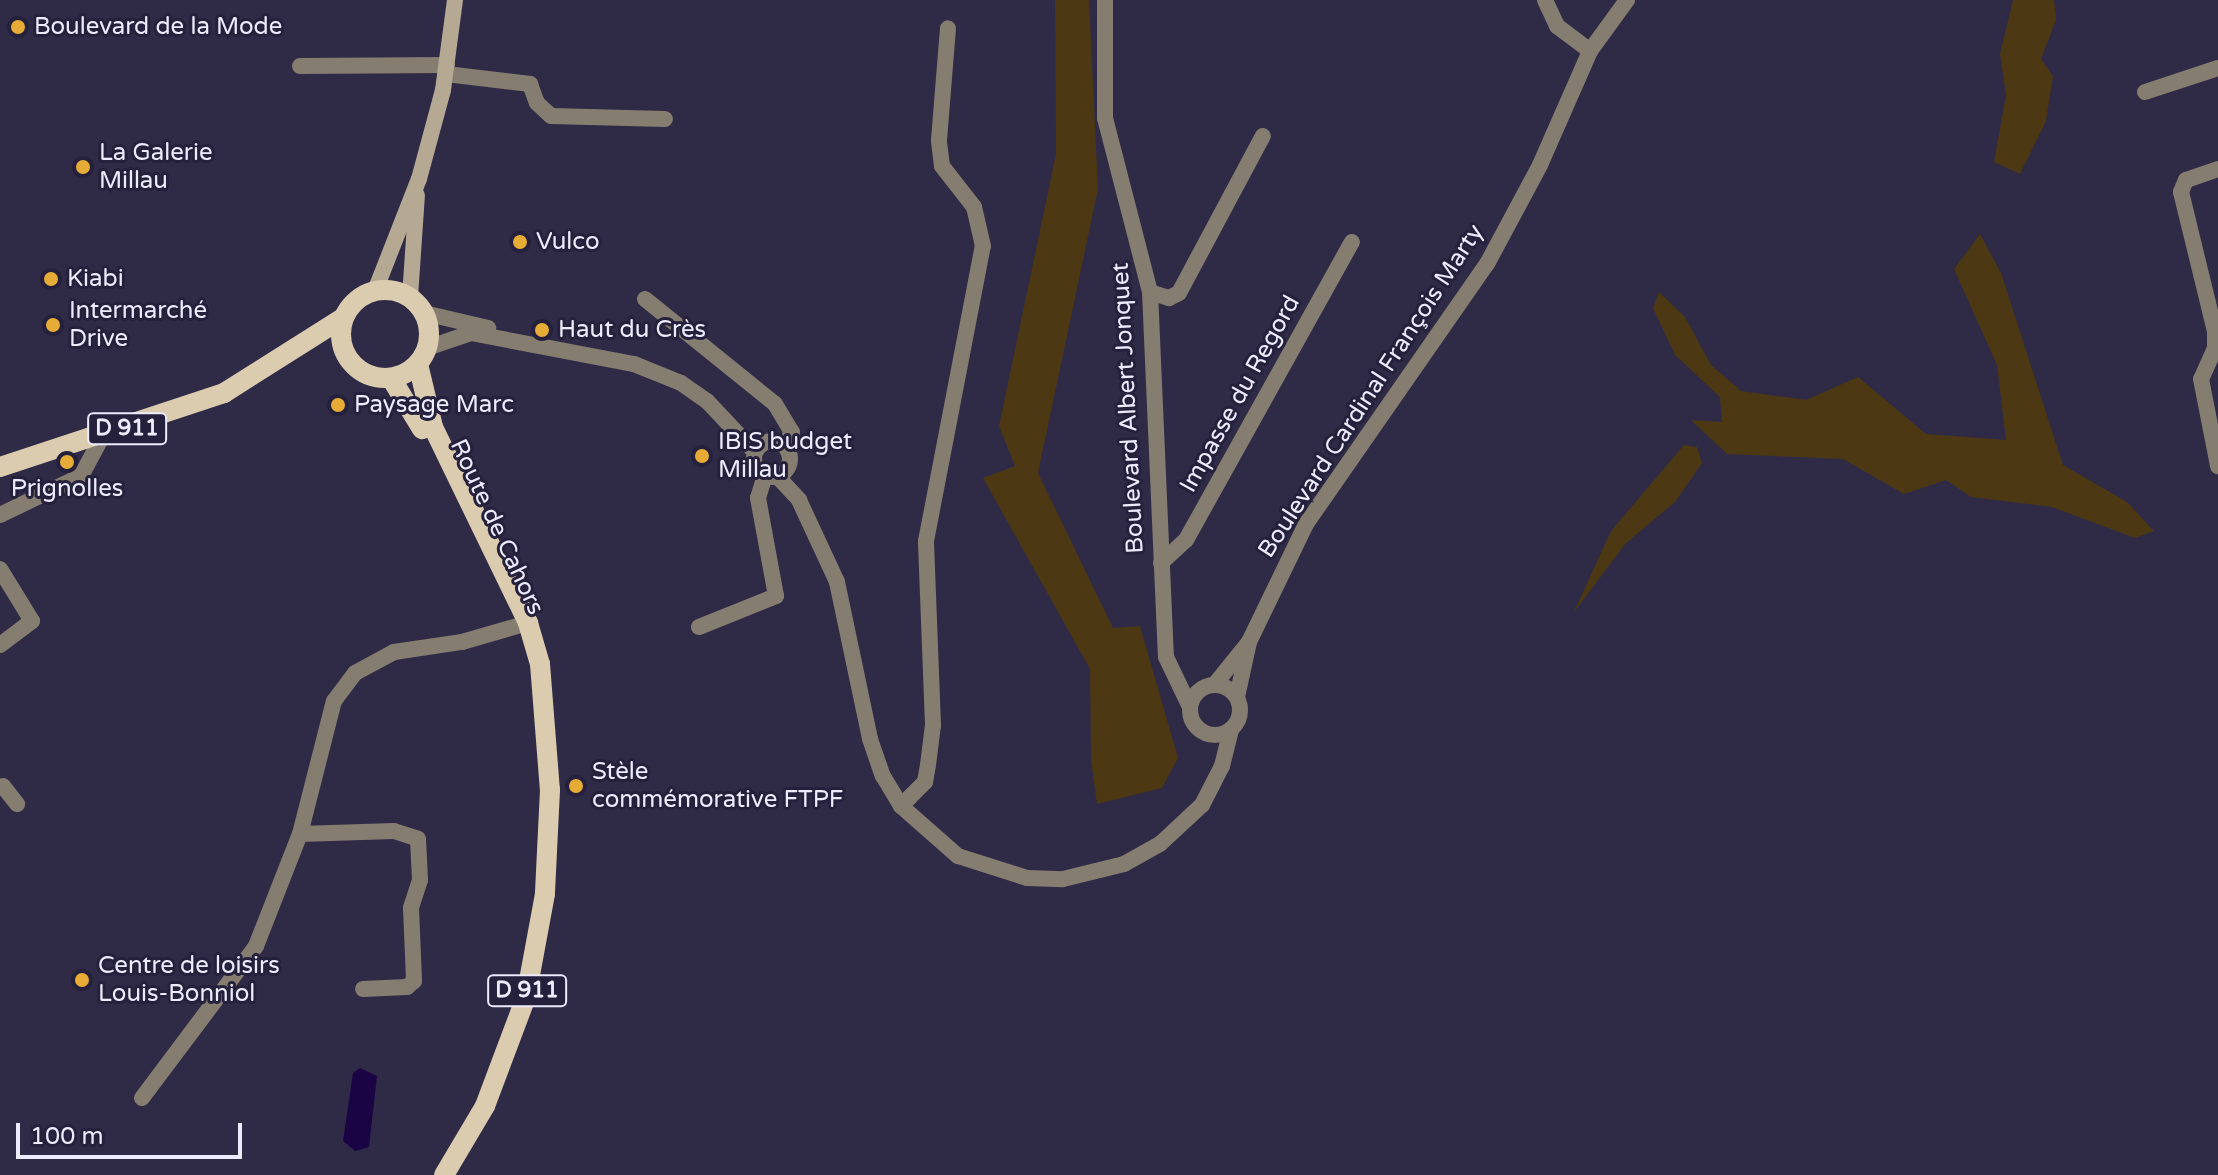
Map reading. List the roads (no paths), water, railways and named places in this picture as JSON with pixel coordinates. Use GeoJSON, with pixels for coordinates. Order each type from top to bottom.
{"type":"FeatureCollection","features":[{"type":"Feature","properties":{"kind":"main road"},"geometry":{"type":"LineString","coordinates":[[375,291],[419,179],[446,70],[455,0]]}},
{"type":"Feature","properties":{"kind":"main road"},"geometry":{"type":"LineString","coordinates":[[417,305],[375,291],[360,297],[344,317],[345,352],[363,373],[391,378],[423,356],[417,305],[419,179]]}},
{"type":"Feature","properties":{"kind":"main road","name":"D 911"},"geometry":{"type":"LineString","coordinates":[[282,361],[344,317]]}},
{"type":"Feature","properties":{"kind":"main road","name":"D 911"},"geometry":{"type":"LineString","coordinates":[[0,467],[197,405],[282,361],[313,349],[345,352]]}},
{"type":"Feature","properties":{"kind":"main road","name":"Route de Cahors"},"geometry":{"type":"LineString","coordinates":[[423,356],[433,427],[522,625],[543,705],[550,790],[545,894],[526,997],[485,1106],[444,1175]]}},
{"type":"Feature","properties":{"kind":"main road","name":"Route de Cahors"},"geometry":{"type":"LineString","coordinates":[[391,378],[411,405],[522,625]]}},
{"type":"Feature","properties":{"kind":"street","name":"Boulevard Albert Jonquet"},"geometry":{"type":"LineString","coordinates":[[1105,0],[1105,118],[1150,292],[1166,657],[1190,707]]}},
{"type":"Feature","properties":{"kind":"street"},"geometry":{"type":"LineString","coordinates":[[1545,0],[1557,26],[1590,51]]}},
{"type":"Feature","properties":{"kind":"street","name":"Boulevard Cardinal François Marty"},"geometry":{"type":"LineString","coordinates":[[1237,697],[1249,642],[1306,524],[1487,264],[1540,165],[1590,51],[1627,0]]}},
{"type":"Feature","properties":{"kind":"street"},"geometry":{"type":"LineString","coordinates":[[901,806],[925,782],[928,765],[933,725],[924,618],[926,541],[983,246],[974,207],[942,166],[939,140],[948,28]]}},
{"type":"Feature","properties":{"kind":"street"},"geometry":{"type":"LineString","coordinates":[[300,66],[446,70],[530,84],[537,103],[551,116],[665,119]]}},
{"type":"Feature","properties":{"kind":"street"},"geometry":{"type":"LineString","coordinates":[[2145,92],[2218,68]]}},
{"type":"Feature","properties":{"kind":"street"},"geometry":{"type":"LineString","coordinates":[[1150,292],[1169,298],[1179,293],[1263,136]]}},
{"type":"Feature","properties":{"kind":"street"},"geometry":{"type":"LineString","coordinates":[[2218,169],[2186,180],[2181,192],[2215,331],[2215,348],[2201,379],[2218,466]]}},
{"type":"Feature","properties":{"kind":"street","name":"Impasse du Regord"},"geometry":{"type":"LineString","coordinates":[[1161,563],[1186,540],[1352,242]]}},
{"type":"Feature","properties":{"kind":"street"},"geometry":{"type":"LineString","coordinates":[[645,299],[775,404],[792,432],[777,473],[758,498],[776,596],[699,627]]}},
{"type":"Feature","properties":{"kind":"street"},"geometry":{"type":"LineString","coordinates":[[417,305],[531,342]]}},
{"type":"Feature","properties":{"kind":"street"},"geometry":{"type":"LineString","coordinates":[[423,356],[471,333],[531,342],[655,371],[681,383],[760,447],[785,445]]}},
{"type":"Feature","properties":{"kind":"street"},"geometry":{"type":"LineString","coordinates":[[0,515],[81,476],[102,437]]}},
{"type":"Feature","properties":{"kind":"street"},"geometry":{"type":"LineString","coordinates":[[760,447],[754,463],[777,473],[799,500],[837,582],[870,739],[901,806],[958,856],[995,872],[1063,879],[1124,864],[1160,844],[1202,805],[1214,786],[1240,710],[1237,697],[1173,674]]}},
{"type":"Feature","properties":{"kind":"street"},"geometry":{"type":"LineString","coordinates":[[0,569],[32,621],[0,645]]}},
{"type":"Feature","properties":{"kind":"street"},"geometry":{"type":"LineString","coordinates":[[142,1098],[256,946],[300,834],[334,701],[355,673],[394,652],[522,625]]}},
{"type":"Feature","properties":{"kind":"street","name":"Boulevard Cardinal François Marty"},"geometry":{"type":"LineString","coordinates":[[1209,686],[1249,642]]}},
{"type":"Feature","properties":{"kind":"street"},"geometry":{"type":"LineString","coordinates":[[1209,686],[1190,707],[1214,754],[1214,786]]}},
{"type":"Feature","properties":{"kind":"street"},"geometry":{"type":"LineString","coordinates":[[1202,731],[1217,735],[1231,729]]}},
{"type":"Feature","properties":{"kind":"street"},"geometry":{"type":"LineString","coordinates":[[1,783],[17,804]]}},
{"type":"Feature","properties":{"kind":"street"},"geometry":{"type":"LineString","coordinates":[[300,834],[394,831],[418,839],[420,880],[411,908],[414,981],[407,987],[363,989]]}},
{"type":"Feature","properties":{"kind":"place","name":"Boulevard de la Mode"},"geometry":{"type":"Point","coordinates":[18,27]}},
{"type":"Feature","properties":{"kind":"place","name":"La Galerie Millau"},"geometry":{"type":"Point","coordinates":[83,167]}},
{"type":"Feature","properties":{"kind":"place","name":"Vulco"},"geometry":{"type":"Point","coordinates":[520,242]}},
{"type":"Feature","properties":{"kind":"place","name":"Kiabi"},"geometry":{"type":"Point","coordinates":[51,279]}},
{"type":"Feature","properties":{"kind":"place","name":"Intermarché Drive"},"geometry":{"type":"Point","coordinates":[53,325]}},
{"type":"Feature","properties":{"kind":"place","name":"Haut du Crès"},"geometry":{"type":"Point","coordinates":[542,330]}},
{"type":"Feature","properties":{"kind":"place","name":"Paysage Marc"},"geometry":{"type":"Point","coordinates":[338,405]}},
{"type":"Feature","properties":{"kind":"place","name":"IBIS budget Millau"},"geometry":{"type":"Point","coordinates":[702,456]}},
{"type":"Feature","properties":{"kind":"place","name":"Prignolles"},"geometry":{"type":"Point","coordinates":[67,462]}},
{"type":"Feature","properties":{"kind":"place","name":"Stèle commémorative FTPF"},"geometry":{"type":"Point","coordinates":[576,786]}},
{"type":"Feature","properties":{"kind":"place","name":"Centre de loisirs Louis-Bonniol"},"geometry":{"type":"Point","coordinates":[82,980]}}]}
